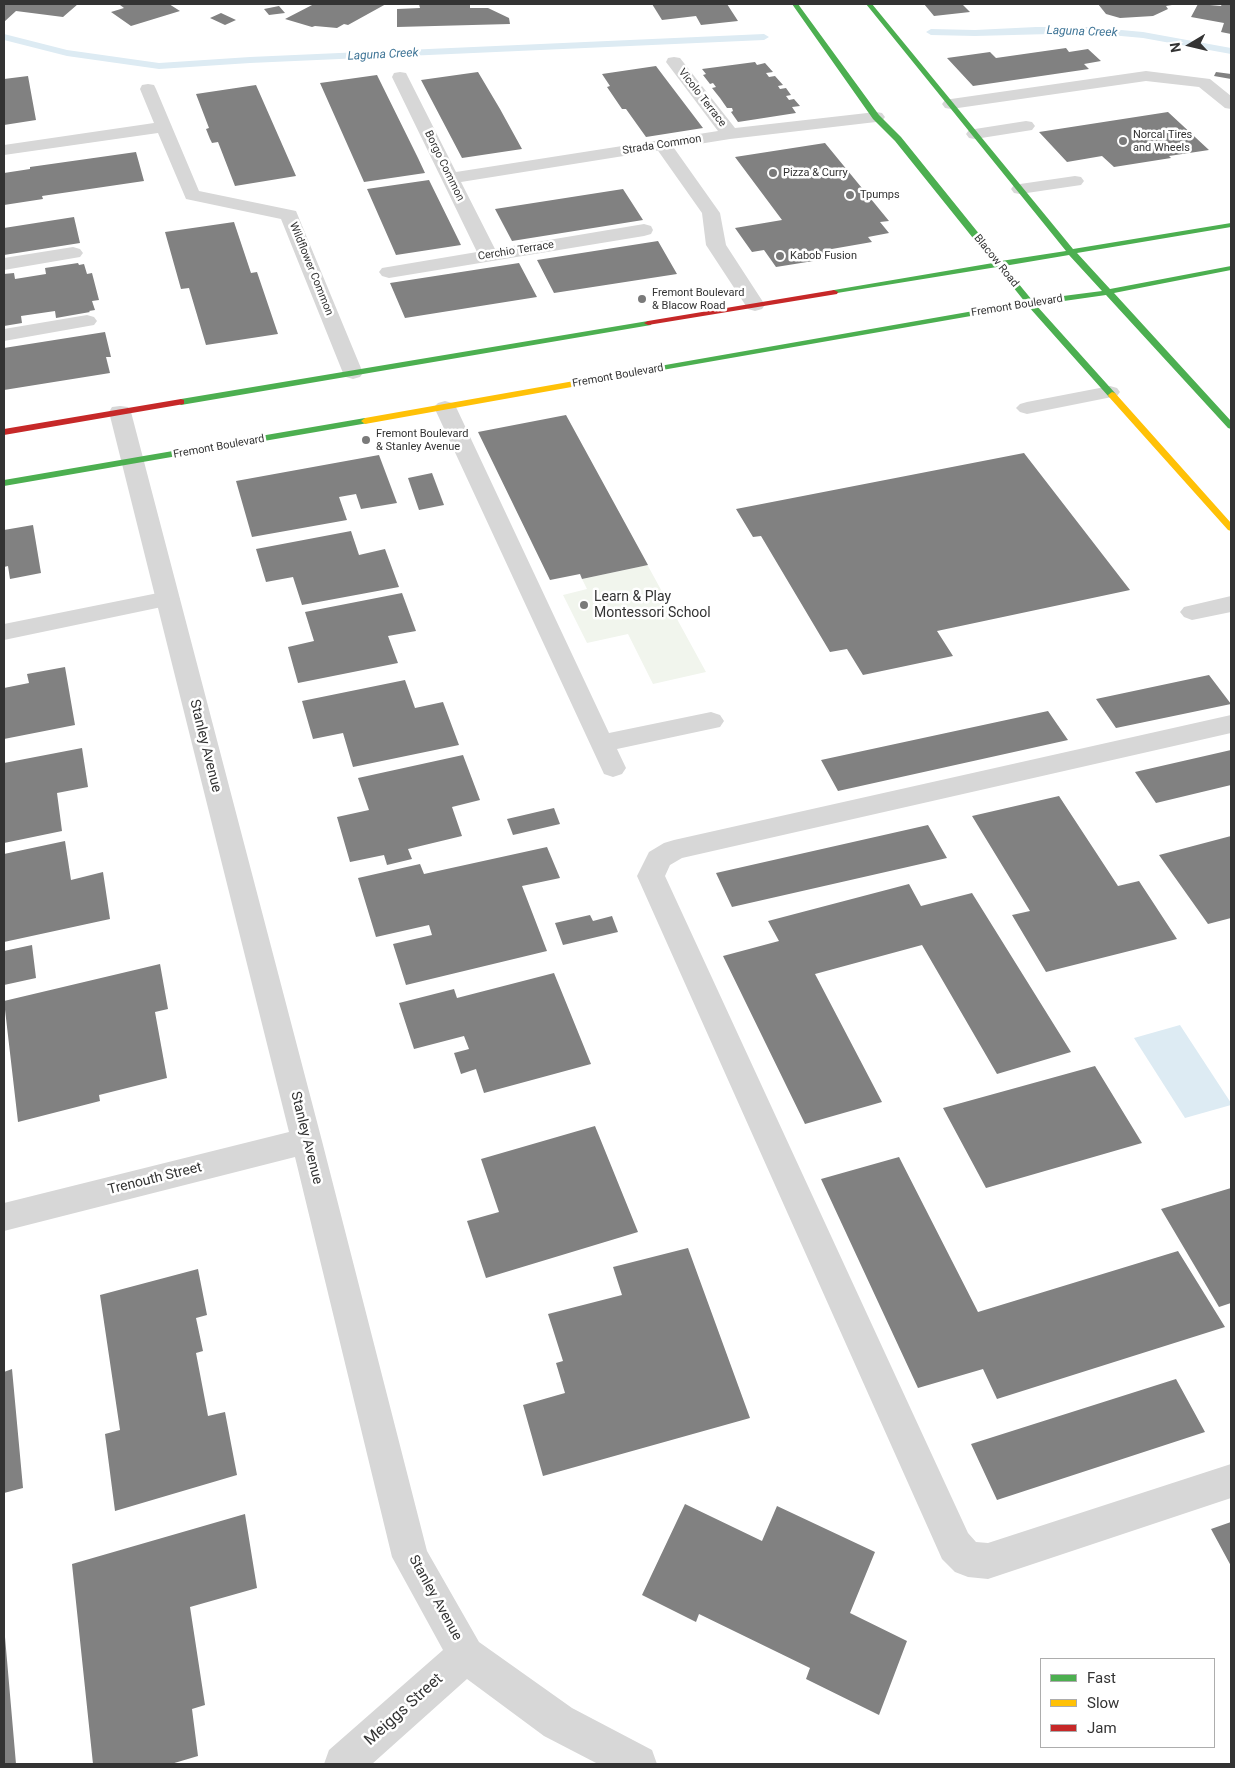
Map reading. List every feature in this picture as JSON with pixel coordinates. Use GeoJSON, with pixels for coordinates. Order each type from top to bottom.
{"type":"FeatureCollection","features":[{"type":"Feature","properties":{"kind":"main road","name":"Blacow Road"},"geometry":{"type":"LineString","coordinates":[[795,4],[876,117],[898,139],[1030,303],[1231,528]]}},
{"type":"Feature","properties":{"kind":"main road"},"geometry":{"type":"LineString","coordinates":[[869,4],[1072,252],[1231,426]]}},
{"type":"Feature","properties":{"kind":"main road"},"geometry":{"type":"LineString","coordinates":[[4,432],[1231,225]]}},
{"type":"Feature","properties":{"kind":"main road","name":"Fremont Boulevard"},"geometry":{"type":"LineString","coordinates":[[4,483],[133,462],[1030,303],[1109,292],[1229,271]]}},
{"type":"Feature","properties":{"kind":"street","name":"Vicolo Terrace"},"geometry":{"type":"LineString","coordinates":[[674,62],[730,134]]}},
{"type":"Feature","properties":{"kind":"street"},"geometry":{"type":"LineString","coordinates":[[951,104],[1146,76],[1204,83],[1231,104]]}},
{"type":"Feature","properties":{"kind":"street","name":"Borgo Common"},"geometry":{"type":"LineString","coordinates":[[400,77],[488,255]]}},
{"type":"Feature","properties":{"kind":"street","name":"Wildflower Common"},"geometry":{"type":"LineString","coordinates":[[148,89],[192,195],[289,215],[353,373]]}},
{"type":"Feature","properties":{"kind":"street","name":"Strada Common"},"geometry":{"type":"LineString","coordinates":[[449,178],[730,134],[876,117]]}},
{"type":"Feature","properties":{"kind":"street"},"geometry":{"type":"LineString","coordinates":[[975,134],[1026,126]]}},
{"type":"Feature","properties":{"kind":"street"},"geometry":{"type":"LineString","coordinates":[[4,150],[164,127]]}},
{"type":"Feature","properties":{"kind":"street"},"geometry":{"type":"LineString","coordinates":[[663,144],[711,213],[716,245],[755,305]]}},
{"type":"Feature","properties":{"kind":"street"},"geometry":{"type":"LineString","coordinates":[[1020,189],[1074,181]]}},
{"type":"Feature","properties":{"kind":"street","name":"Cerchio Terrace"},"geometry":{"type":"LineString","coordinates":[[389,272],[644,230]]}},
{"type":"Feature","properties":{"kind":"street"},"geometry":{"type":"LineString","coordinates":[[4,264],[73,254]]}},
{"type":"Feature","properties":{"kind":"street"},"geometry":{"type":"LineString","coordinates":[[4,335],[87,321]]}},
{"type":"Feature","properties":{"kind":"street"},"geometry":{"type":"LineString","coordinates":[[1027,408],[1110,392]]}},
{"type":"Feature","properties":{"kind":"street"},"geometry":{"type":"LineString","coordinates":[[445,407],[613,768]]}},
{"type":"Feature","properties":{"kind":"street","name":"Stanley Avenue"},"geometry":{"type":"LineString","coordinates":[[120,412],[307,1141],[410,1558],[466,1655],[558,1722],[638,1764]]}},
{"type":"Feature","properties":{"kind":"street"},"geometry":{"type":"LineString","coordinates":[[4,632],[168,599]]}},
{"type":"Feature","properties":{"kind":"street"},"geometry":{"type":"LineString","coordinates":[[1192,612],[1231,604]]}},
{"type":"Feature","properties":{"kind":"street"},"geometry":{"type":"LineString","coordinates":[[602,743],[710,721]]}},
{"type":"Feature","properties":{"kind":"street"},"geometry":{"type":"LineString","coordinates":[[1231,724],[674,850],[659,859],[651,876],[954,1546],[968,1559],[988,1561],[1231,1481]]}},
{"type":"Feature","properties":{"kind":"street","name":"Trenouth Street"},"geometry":{"type":"LineString","coordinates":[[4,1217],[307,1141]]}},
{"type":"Feature","properties":{"kind":"street","name":"Meiggs Street"},"geometry":{"type":"LineString","coordinates":[[343,1764],[466,1655]]}},
{"type":"Feature","properties":{"kind":"shaded area"},"geometry":{"type":"Polygon","coordinates":[[[648,565],[706,672],[653,684],[628,634],[587,643],[563,595],[587,589],[582,579],[648,565]]]}},
{"type":"Feature","properties":{"kind":"shaded area"},"geometry":{"type":"Polygon","coordinates":[[[1180,1025],[1231,1105],[1185,1118],[1134,1038],[1180,1025]]]}},
{"type":"Feature","properties":{"kind":"building"},"geometry":{"type":"Polygon","coordinates":[[[4,4],[78,4],[63,17],[16,11],[4,22],[4,4]]]}},
{"type":"Feature","properties":{"kind":"building"},"geometry":{"type":"Polygon","coordinates":[[[169,4],[180,11],[131,26],[111,12],[124,8],[120,5],[169,4]]]}},
{"type":"Feature","properties":{"kind":"building"},"geometry":{"type":"Polygon","coordinates":[[[314,4],[386,4],[348,25],[344,24],[337,28],[312,27],[285,19],[314,4]]]}},
{"type":"Feature","properties":{"kind":"building"},"geometry":{"type":"Polygon","coordinates":[[[419,4],[470,4],[470,8],[488,8],[509,18],[510,24],[397,27],[397,9],[420,8],[419,4]]]}},
{"type":"Feature","properties":{"kind":"building"},"geometry":{"type":"Polygon","coordinates":[[[652,4],[727,4],[738,21],[701,25],[696,16],[662,20],[652,4]]]}},
{"type":"Feature","properties":{"kind":"building"},"geometry":{"type":"Polygon","coordinates":[[[924,4],[962,4],[970,12],[934,16],[924,4]]]}},
{"type":"Feature","properties":{"kind":"building"},"geometry":{"type":"Polygon","coordinates":[[[1098,4],[1172,5],[1166,6],[1168,9],[1153,16],[1120,18],[1106,14],[1098,4]]]}},
{"type":"Feature","properties":{"kind":"building"},"geometry":{"type":"Polygon","coordinates":[[[1198,4],[1221,6],[1222,4],[1231,4],[1231,34],[1221,32],[1224,23],[1191,17],[1198,4]]]}},
{"type":"Feature","properties":{"kind":"building"},"geometry":{"type":"Polygon","coordinates":[[[279,6],[285,13],[269,15],[264,9],[279,6]]]}},
{"type":"Feature","properties":{"kind":"building"},"geometry":{"type":"Polygon","coordinates":[[[221,13],[236,20],[225,25],[210,18],[221,13]]]}},
{"type":"Feature","properties":{"kind":"building"},"geometry":{"type":"Polygon","coordinates":[[[1066,48],[1069,52],[1088,49],[1101,61],[1084,64],[1089,69],[973,86],[947,58],[990,52],[996,58],[1066,48]]]}},
{"type":"Feature","properties":{"kind":"building"},"geometry":{"type":"Polygon","coordinates":[[[755,62],[757,65],[765,63],[773,72],[766,73],[769,77],[775,76],[783,85],[778,86],[780,89],[786,88],[791,95],[786,96],[789,100],[794,99],[800,106],[792,107],[796,113],[738,122],[731,112],[733,111],[732,108],[727,108],[712,88],[716,87],[713,83],[710,84],[703,75],[706,74],[702,69],[755,62]]]}},
{"type":"Feature","properties":{"kind":"building"},"geometry":{"type":"Polygon","coordinates":[[[656,66],[703,128],[646,137],[626,109],[622,109],[607,87],[610,86],[602,74],[656,66]]]}},
{"type":"Feature","properties":{"kind":"building"},"geometry":{"type":"Polygon","coordinates":[[[478,72],[522,149],[462,158],[421,80],[478,72]]]}},
{"type":"Feature","properties":{"kind":"building"},"geometry":{"type":"Polygon","coordinates":[[[1216,72],[1231,74],[1231,79],[1214,76],[1216,72]]]}},
{"type":"Feature","properties":{"kind":"building"},"geometry":{"type":"Polygon","coordinates":[[[377,75],[425,173],[364,182],[320,83],[377,75]]]}},
{"type":"Feature","properties":{"kind":"building"},"geometry":{"type":"Polygon","coordinates":[[[28,76],[36,120],[4,125],[4,79],[28,76]]]}},
{"type":"Feature","properties":{"kind":"building"},"geometry":{"type":"Polygon","coordinates":[[[256,85],[296,176],[235,186],[218,142],[212,143],[210,139],[206,129],[209,128],[196,94],[256,85]]]}},
{"type":"Feature","properties":{"kind":"building","name":"Norcal Tires and Wheels"},"geometry":{"type":"Polygon","coordinates":[[[1168,112],[1209,150],[1114,167],[1102,156],[1067,162],[1039,132],[1168,112]]]}},
{"type":"Feature","properties":{"kind":"building"},"geometry":{"type":"Polygon","coordinates":[[[825,143],[889,221],[880,222],[889,233],[868,237],[872,242],[826,250],[832,258],[776,267],[764,250],[752,252],[735,228],[782,220],[735,157],[825,143]]]}},
{"type":"Feature","properties":{"kind":"building"},"geometry":{"type":"Polygon","coordinates":[[[136,152],[144,181],[42,196],[43,199],[4,205],[4,173],[30,169],[30,167],[136,152]]]}},
{"type":"Feature","properties":{"kind":"building"},"geometry":{"type":"Polygon","coordinates":[[[429,180],[461,245],[396,255],[367,189],[429,180]]]}},
{"type":"Feature","properties":{"kind":"building"},"geometry":{"type":"Polygon","coordinates":[[[623,189],[643,220],[512,241],[495,209],[623,189]]]}},
{"type":"Feature","properties":{"kind":"building"},"geometry":{"type":"Polygon","coordinates":[[[74,217],[80,243],[4,255],[4,228],[74,217]]]}},
{"type":"Feature","properties":{"kind":"building"},"geometry":{"type":"Polygon","coordinates":[[[234,222],[251,273],[257,272],[278,334],[206,345],[189,288],[181,289],[165,232],[234,222]]]}},
{"type":"Feature","properties":{"kind":"building"},"geometry":{"type":"Polygon","coordinates":[[[658,241],[677,274],[554,293],[537,260],[658,241]]]}},
{"type":"Feature","properties":{"kind":"building"},"geometry":{"type":"Polygon","coordinates":[[[78,263],[79,265],[84,264],[87,274],[92,273],[99,300],[92,301],[95,310],[56,318],[55,311],[21,316],[22,323],[4,326],[4,274],[14,273],[15,279],[46,274],[45,268],[78,263]]]}},
{"type":"Feature","properties":{"kind":"building"},"geometry":{"type":"Polygon","coordinates":[[[519,263],[537,297],[405,318],[390,283],[519,263]]]}},
{"type":"Feature","properties":{"kind":"building"},"geometry":{"type":"Polygon","coordinates":[[[105,332],[111,357],[106,357],[110,373],[4,390],[4,348],[105,332]]]}},
{"type":"Feature","properties":{"kind":"building"},"geometry":{"type":"Polygon","coordinates":[[[566,415],[648,565],[582,579],[580,574],[550,580],[478,432],[566,415]]]}},
{"type":"Feature","properties":{"kind":"building"},"geometry":{"type":"Polygon","coordinates":[[[1024,453],[1130,590],[937,631],[953,656],[863,675],[847,649],[830,652],[761,536],[753,537],[736,509],[1024,453]]]}},
{"type":"Feature","properties":{"kind":"building"},"geometry":{"type":"Polygon","coordinates":[[[379,455],[397,503],[361,509],[356,494],[339,497],[347,520],[252,537],[236,481],[379,455]]]}},
{"type":"Feature","properties":{"kind":"building"},"geometry":{"type":"Polygon","coordinates":[[[432,473],[444,505],[419,510],[408,478],[432,473]]]}},
{"type":"Feature","properties":{"kind":"building"},"geometry":{"type":"Polygon","coordinates":[[[33,525],[41,573],[10,579],[8,566],[4,567],[4,530],[33,525]]]}},
{"type":"Feature","properties":{"kind":"building"},"geometry":{"type":"Polygon","coordinates":[[[351,531],[359,555],[385,549],[399,587],[302,605],[293,577],[266,582],[256,549],[351,531]]]}},
{"type":"Feature","properties":{"kind":"building"},"geometry":{"type":"Polygon","coordinates":[[[402,593],[416,631],[388,636],[398,663],[298,683],[288,647],[314,641],[305,612],[402,593]]]}},
{"type":"Feature","properties":{"kind":"building"},"geometry":{"type":"Polygon","coordinates":[[[65,667],[75,725],[4,739],[4,688],[29,683],[27,674],[65,667]]]}},
{"type":"Feature","properties":{"kind":"building"},"geometry":{"type":"Polygon","coordinates":[[[1209,675],[1231,704],[1116,728],[1096,699],[1209,675]]]}},
{"type":"Feature","properties":{"kind":"building"},"geometry":{"type":"Polygon","coordinates":[[[405,680],[415,708],[443,702],[459,745],[353,767],[343,733],[313,739],[302,701],[405,680]]]}},
{"type":"Feature","properties":{"kind":"building"},"geometry":{"type":"Polygon","coordinates":[[[1048,711],[1068,740],[838,791],[821,760],[1048,711]]]}},
{"type":"Feature","properties":{"kind":"building"},"geometry":{"type":"Polygon","coordinates":[[[82,748],[88,787],[57,793],[62,831],[4,843],[4,763],[82,748]]]}},
{"type":"Feature","properties":{"kind":"building"},"geometry":{"type":"Polygon","coordinates":[[[1231,750],[1231,785],[1156,803],[1135,772],[1231,750]]]}},
{"type":"Feature","properties":{"kind":"building"},"geometry":{"type":"Polygon","coordinates":[[[463,755],[480,800],[452,807],[462,836],[408,849],[412,859],[387,865],[384,855],[350,862],[337,817],[369,810],[358,778],[463,755]]]}},
{"type":"Feature","properties":{"kind":"building"},"geometry":{"type":"Polygon","coordinates":[[[1059,796],[1118,886],[1139,881],[1177,939],[1046,972],[1012,915],[1030,911],[972,816],[1059,796]]]}},
{"type":"Feature","properties":{"kind":"building"},"geometry":{"type":"Polygon","coordinates":[[[554,808],[560,824],[513,835],[507,819],[554,808]]]}},
{"type":"Feature","properties":{"kind":"building"},"geometry":{"type":"Polygon","coordinates":[[[928,825],[947,858],[732,907],[716,873],[928,825]]]}},
{"type":"Feature","properties":{"kind":"building"},"geometry":{"type":"Polygon","coordinates":[[[1231,836],[1231,918],[1208,924],[1159,855],[1231,836]]]}},
{"type":"Feature","properties":{"kind":"building"},"geometry":{"type":"Polygon","coordinates":[[[65,841],[71,880],[103,872],[110,919],[4,942],[4,854],[65,841]]]}},
{"type":"Feature","properties":{"kind":"building"},"geometry":{"type":"Polygon","coordinates":[[[547,847],[560,878],[522,886],[547,951],[406,985],[393,944],[432,935],[429,925],[376,937],[358,878],[420,864],[424,874],[547,847]]]}},
{"type":"Feature","properties":{"kind":"building"},"geometry":{"type":"Polygon","coordinates":[[[909,884],[921,906],[972,893],[1071,1052],[997,1074],[922,945],[815,974],[882,1102],[805,1124],[723,956],[779,941],[768,921],[909,884]]]}},
{"type":"Feature","properties":{"kind":"building"},"geometry":{"type":"Polygon","coordinates":[[[590,915],[593,921],[612,916],[618,932],[563,945],[555,923],[590,915]]]}},
{"type":"Feature","properties":{"kind":"building"},"geometry":{"type":"Polygon","coordinates":[[[32,945],[36,978],[4,985],[4,951],[32,945]]]}},
{"type":"Feature","properties":{"kind":"building"},"geometry":{"type":"Polygon","coordinates":[[[160,964],[168,1009],[155,1012],[167,1078],[99,1095],[100,1101],[18,1122],[4,1001],[160,964]]]}},
{"type":"Feature","properties":{"kind":"building"},"geometry":{"type":"Polygon","coordinates":[[[554,973],[591,1064],[484,1093],[476,1069],[461,1074],[454,1053],[469,1049],[464,1036],[414,1049],[399,1003],[454,989],[457,998],[554,973]]]}},
{"type":"Feature","properties":{"kind":"building"},"geometry":{"type":"Polygon","coordinates":[[[1095,1066],[1142,1143],[986,1188],[943,1108],[1095,1066]]]}},
{"type":"Feature","properties":{"kind":"building"},"geometry":{"type":"Polygon","coordinates":[[[595,1126],[638,1232],[486,1278],[467,1221],[499,1212],[481,1159],[595,1126]]]}},
{"type":"Feature","properties":{"kind":"building"},"geometry":{"type":"Polygon","coordinates":[[[899,1157],[978,1312],[1178,1251],[1225,1327],[997,1399],[983,1369],[918,1388],[821,1179],[899,1157]]]}},
{"type":"Feature","properties":{"kind":"building"},"geometry":{"type":"Polygon","coordinates":[[[1231,1188],[1231,1303],[1219,1307],[1161,1209],[1231,1188]]]}},
{"type":"Feature","properties":{"kind":"building"},"geometry":{"type":"Polygon","coordinates":[[[688,1248],[750,1418],[543,1476],[523,1405],[565,1393],[556,1363],[563,1361],[548,1314],[622,1295],[613,1267],[688,1248]]]}},
{"type":"Feature","properties":{"kind":"building"},"geometry":{"type":"Polygon","coordinates":[[[198,1269],[207,1315],[196,1318],[203,1351],[196,1353],[208,1416],[225,1412],[237,1475],[115,1511],[105,1434],[120,1430],[100,1295],[198,1269]]]}},
{"type":"Feature","properties":{"kind":"building"},"geometry":{"type":"Polygon","coordinates":[[[12,1369],[23,1488],[4,1493],[4,1372],[12,1369]]]}},
{"type":"Feature","properties":{"kind":"building"},"geometry":{"type":"Polygon","coordinates":[[[1176,1379],[1205,1432],[997,1500],[971,1444],[1176,1379]]]}},
{"type":"Feature","properties":{"kind":"building"},"geometry":{"type":"Polygon","coordinates":[[[685,1504],[762,1541],[777,1506],[875,1552],[850,1613],[907,1641],[879,1715],[806,1679],[810,1668],[699,1614],[696,1622],[642,1595],[685,1504]]]}},
{"type":"Feature","properties":{"kind":"building"},"geometry":{"type":"Polygon","coordinates":[[[245,1514],[257,1588],[190,1607],[205,1705],[192,1709],[198,1756],[171,1764],[93,1764],[72,1564],[245,1514]]]}},
{"type":"Feature","properties":{"kind":"building"},"geometry":{"type":"Polygon","coordinates":[[[1231,1522],[1231,1566],[1211,1529],[1231,1522]]]}},
{"type":"Feature","properties":{"kind":"building"},"geometry":{"type":"Polygon","coordinates":[[[5,1637],[16,1764],[4,1764],[5,1637]]]}},
{"type":"Feature","properties":{"kind":"waterway","name":"Laguna Creek"},"geometry":{"type":"LineString","coordinates":[[931,32],[975,33],[1088,30],[1143,35],[1231,51]]}},
{"type":"Feature","properties":{"kind":"waterway","name":"Laguna Creek"},"geometry":{"type":"LineString","coordinates":[[4,37],[67,53],[159,66],[250,60],[764,37]]}},
{"type":"Feature","properties":{"kind":"traffic: fast"},"geometry":{"type":"LineString","coordinates":[[795,4],[876,117],[898,139],[1030,303],[1112,395]]}},
{"type":"Feature","properties":{"kind":"traffic: fast"},"geometry":{"type":"LineString","coordinates":[[869,4],[1072,253],[1231,426]]}},
{"type":"Feature","properties":{"kind":"traffic: fast"},"geometry":{"type":"LineString","coordinates":[[834,292],[1231,225]]}},
{"type":"Feature","properties":{"kind":"traffic: fast"},"geometry":{"type":"LineString","coordinates":[[591,381],[1030,303],[1109,292],[1231,268]]}},
{"type":"Feature","properties":{"kind":"traffic: fast"},"geometry":{"type":"LineString","coordinates":[[181,402],[648,323]]}},
{"type":"Feature","properties":{"kind":"traffic: fast"},"geometry":{"type":"LineString","coordinates":[[4,483],[365,421]]}},
{"type":"Feature","properties":{"kind":"traffic: slow"},"geometry":{"type":"LineString","coordinates":[[365,421],[591,381]]}},
{"type":"Feature","properties":{"kind":"traffic: slow"},"geometry":{"type":"LineString","coordinates":[[1112,395],[1231,528]]}},
{"type":"Feature","properties":{"kind":"traffic: jam"},"geometry":{"type":"LineString","coordinates":[[648,323],[834,292]]}},
{"type":"Feature","properties":{"kind":"traffic: jam"},"geometry":{"type":"LineString","coordinates":[[4,432],[181,402]]}},
{"type":"Feature","properties":{"kind":"place","name":"Norcal Tires and Wheels"},"geometry":{"type":"Point","coordinates":[1123,141]}},
{"type":"Feature","properties":{"kind":"place","name":"Pizza & Curry"},"geometry":{"type":"Point","coordinates":[773,173]}},
{"type":"Feature","properties":{"kind":"place","name":"Tpumps"},"geometry":{"type":"Point","coordinates":[850,195]}},
{"type":"Feature","properties":{"kind":"place","name":"Kabob Fusion"},"geometry":{"type":"Point","coordinates":[780,256]}},
{"type":"Feature","properties":{"kind":"place","name":"Fremont Boulevard & Blacow Road"},"geometry":{"type":"Point","coordinates":[642,299]}},
{"type":"Feature","properties":{"kind":"place","name":"Fremont Boulevard & Stanley Avenue"},"geometry":{"type":"Point","coordinates":[366,440]}},
{"type":"Feature","properties":{"kind":"place","name":"Learn & Play Montessori School"},"geometry":{"type":"Point","coordinates":[584,605]}}]}
